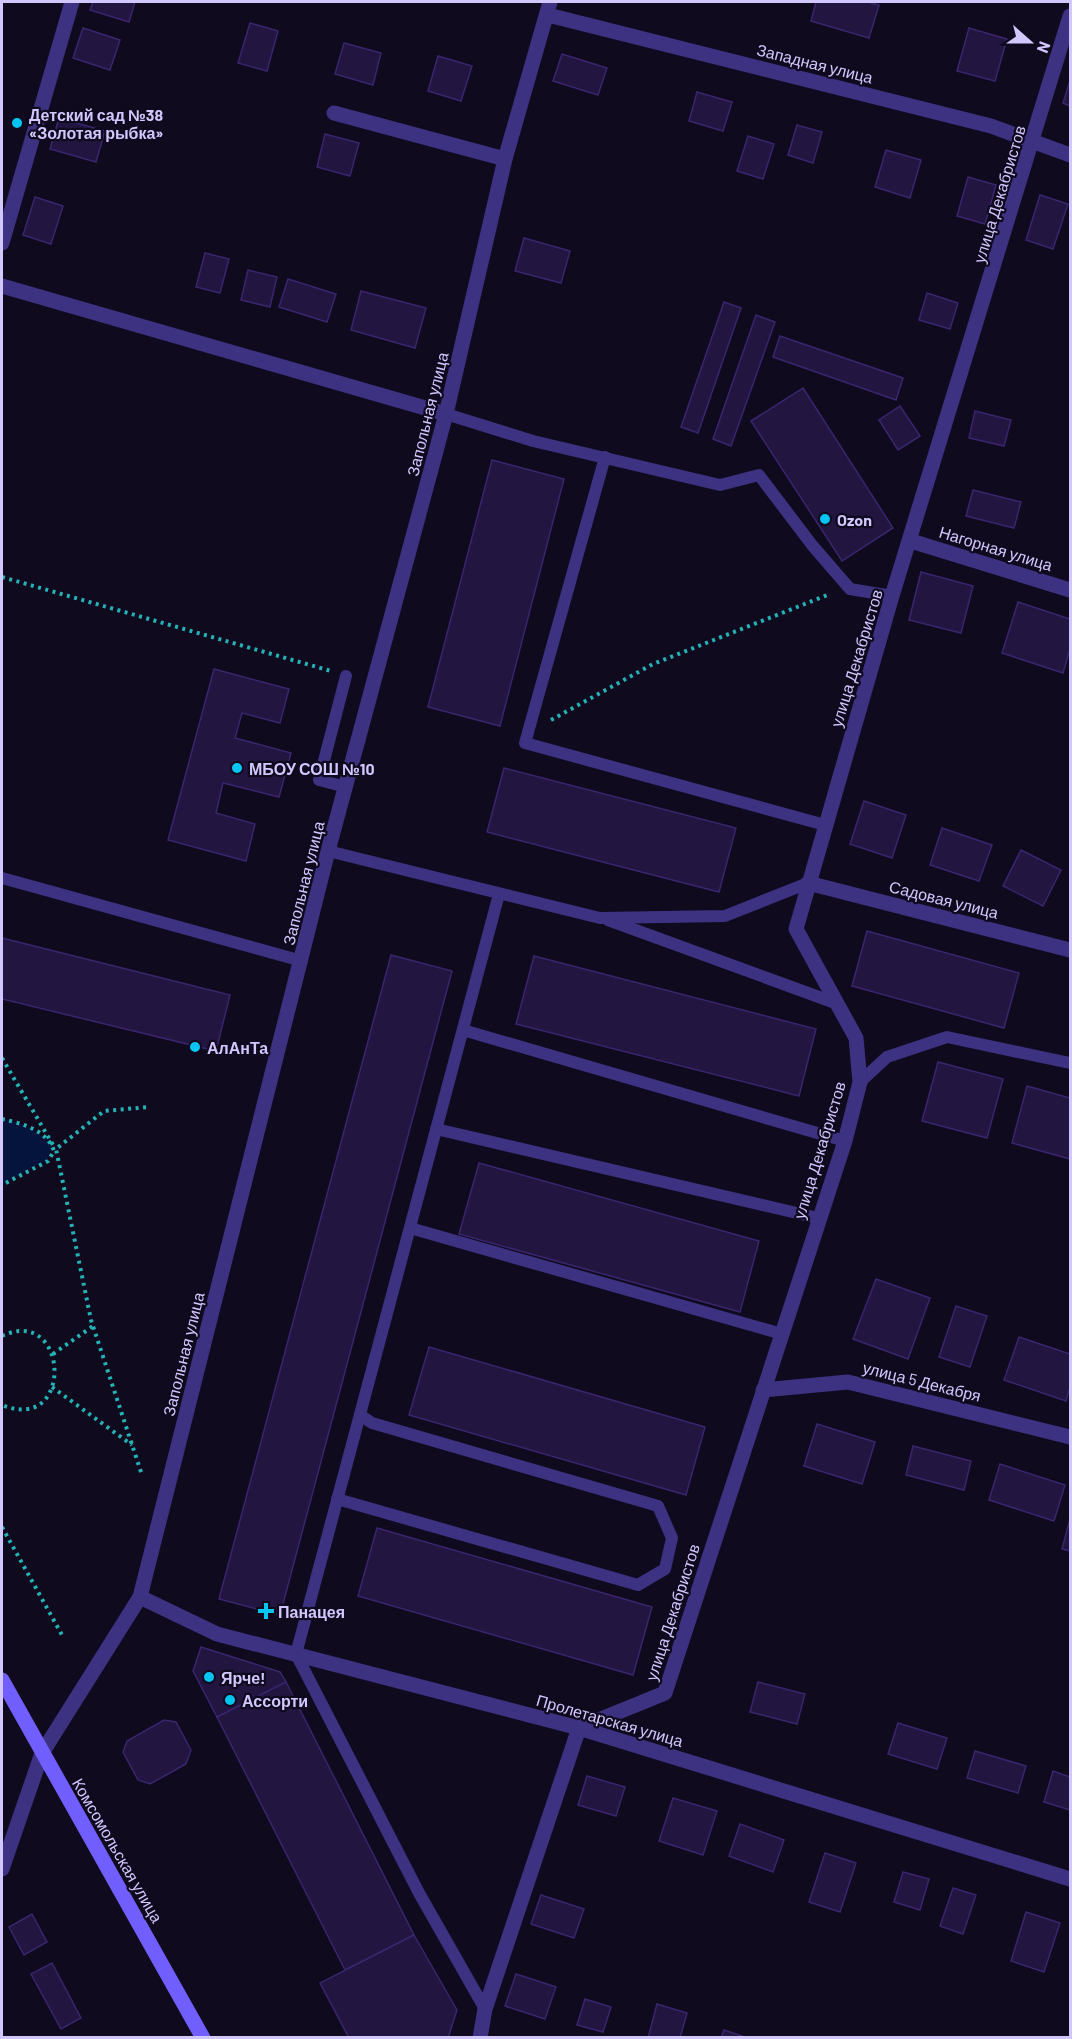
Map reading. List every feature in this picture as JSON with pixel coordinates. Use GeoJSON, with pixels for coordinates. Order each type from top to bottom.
{"type":"FeatureCollection","features":[{"type":"Feature","properties":{"kind":"main road","name":"Комсомольская улица"},"geometry":{"type":"LineString","coordinates":[[2,1680],[203,2037]]}},
{"type":"Feature","properties":{"kind":"street"},"geometry":{"type":"LineString","coordinates":[[2,243],[72,2]]}},
{"type":"Feature","properties":{"kind":"street","name":"Западная улица"},"geometry":{"type":"LineString","coordinates":[[549,8],[991,126],[1033,144],[1071,155]]}},
{"type":"Feature","properties":{"kind":"street","name":"Запольная улица"},"geometry":{"type":"LineString","coordinates":[[2,1869],[42,1753],[140,1597],[328,851],[446,414],[505,159],[549,8]]}},
{"type":"Feature","properties":{"kind":"street","name":"улица Декабристов"},"geometry":{"type":"LineString","coordinates":[[579,1728],[664,1693],[845,1141],[860,1082],[856,1038],[796,929],[892,596],[911,541],[1071,16]]}},
{"type":"Feature","properties":{"kind":"street"},"geometry":{"type":"LineString","coordinates":[[334,113],[505,159]]}},
{"type":"Feature","properties":{"kind":"street"},"geometry":{"type":"LineString","coordinates":[[2,286],[446,414]]}},
{"type":"Feature","properties":{"kind":"street","name":"Нагорная улица"},"geometry":{"type":"LineString","coordinates":[[911,541],[1071,590]]}},
{"type":"Feature","properties":{"kind":"street","name":"Садовая улица"},"geometry":{"type":"LineString","coordinates":[[808,883],[1071,950]]}},
{"type":"Feature","properties":{"kind":"street","name":"улица 5 Декабря"},"geometry":{"type":"LineString","coordinates":[[763,1390],[848,1382],[1071,1437]]}},
{"type":"Feature","properties":{"kind":"street","name":"Пролетарская улица"},"geometry":{"type":"LineString","coordinates":[[140,1597],[217,1634],[579,1728],[1071,1879]]}},
{"type":"Feature","properties":{"kind":"street"},"geometry":{"type":"LineString","coordinates":[[480,2037],[485,2009],[579,1728]]}},
{"type":"Feature","properties":{"kind":"lane"},"geometry":{"type":"LineString","coordinates":[[446,414],[533,441],[720,485],[759,475],[812,545],[848,587],[892,596]]}},
{"type":"Feature","properties":{"kind":"lane"},"geometry":{"type":"LineString","coordinates":[[604,457],[525,743],[825,825]]}},
{"type":"Feature","properties":{"kind":"lane"},"geometry":{"type":"LineString","coordinates":[[346,676],[319,780],[346,787]]}},
{"type":"Feature","properties":{"kind":"lane"},"geometry":{"type":"LineString","coordinates":[[328,851],[600,918],[838,1004]]}},
{"type":"Feature","properties":{"kind":"lane"},"geometry":{"type":"LineString","coordinates":[[2,878],[302,961]]}},
{"type":"Feature","properties":{"kind":"lane"},"geometry":{"type":"LineString","coordinates":[[600,918],[725,916],[808,883]]}},
{"type":"Feature","properties":{"kind":"lane"},"geometry":{"type":"LineString","coordinates":[[485,2009],[414,1883],[296,1654],[499,894]]}},
{"type":"Feature","properties":{"kind":"lane"},"geometry":{"type":"LineString","coordinates":[[463,1030],[845,1141]]}},
{"type":"Feature","properties":{"kind":"lane"},"geometry":{"type":"LineString","coordinates":[[860,1082],[887,1057],[947,1037],[1071,1063]]}},
{"type":"Feature","properties":{"kind":"lane"},"geometry":{"type":"LineString","coordinates":[[436,1130],[818,1218]]}},
{"type":"Feature","properties":{"kind":"lane"},"geometry":{"type":"LineString","coordinates":[[410,1228],[782,1334]]}},
{"type":"Feature","properties":{"kind":"lane"},"geometry":{"type":"LineString","coordinates":[[338,1499],[638,1585],[665,1569],[672,1538],[657,1506],[372,1423],[360,1415]]}},
{"type":"Feature","properties":{"kind":"path"},"geometry":{"type":"LineString","coordinates":[[2,578],[346,676]]}},
{"type":"Feature","properties":{"kind":"path"},"geometry":{"type":"LineString","coordinates":[[528,733],[653,664],[848,587]]}},
{"type":"Feature","properties":{"kind":"path"},"geometry":{"type":"LineString","coordinates":[[2,1058],[56,1149],[93,1326],[141,1472]]}},
{"type":"Feature","properties":{"kind":"path"},"geometry":{"type":"LineString","coordinates":[[56,1149],[104,1111],[149,1107]]}},
{"type":"Feature","properties":{"kind":"path"},"geometry":{"type":"LineString","coordinates":[[2,1119],[24,1123],[40,1134],[54,1151],[48,1161],[2,1185]]}},
{"type":"Feature","properties":{"kind":"path"},"geometry":{"type":"LineString","coordinates":[[53,1354],[93,1326]]}},
{"type":"Feature","properties":{"kind":"path"},"geometry":{"type":"LineString","coordinates":[[2,1336],[18,1332],[33,1335],[44,1342],[53,1354],[56,1367],[52,1387],[38,1404],[25,1408],[10,1408],[2,1405]]}},
{"type":"Feature","properties":{"kind":"path"},"geometry":{"type":"LineString","coordinates":[[52,1387],[132,1445]]}},
{"type":"Feature","properties":{"kind":"path"},"geometry":{"type":"LineString","coordinates":[[2,1527],[62,1635]]}},
{"type":"Feature","properties":{"kind":"water"},"geometry":{"type":"Polygon","coordinates":[[[2,1119],[29,1128],[52,1146],[47,1160],[2,1184],[2,1119]]]}},
{"type":"Feature","properties":{"kind":"building"},"geometry":{"type":"Polygon","coordinates":[[[93,2],[135,2],[129,22],[90,10],[93,2]]]}},
{"type":"Feature","properties":{"kind":"building"},"geometry":{"type":"Polygon","coordinates":[[[816,2],[867,2],[879,5],[869,38],[811,21],[816,2]]]}},
{"type":"Feature","properties":{"kind":"building"},"geometry":{"type":"Polygon","coordinates":[[[250,23],[278,31],[267,71],[238,63],[250,23]]]}},
{"type":"Feature","properties":{"kind":"building"},"geometry":{"type":"Polygon","coordinates":[[[83,28],[120,40],[110,70],[73,58],[83,28]]]}},
{"type":"Feature","properties":{"kind":"building"},"geometry":{"type":"Polygon","coordinates":[[[969,28],[1007,39],[995,81],[957,71],[969,28]]]}},
{"type":"Feature","properties":{"kind":"building"},"geometry":{"type":"Polygon","coordinates":[[[344,43],[381,53],[373,85],[335,74],[344,43]]]}},
{"type":"Feature","properties":{"kind":"building"},"geometry":{"type":"Polygon","coordinates":[[[562,54],[607,68],[598,95],[553,81],[562,54]]]}},
{"type":"Feature","properties":{"kind":"building"},"geometry":{"type":"Polygon","coordinates":[[[438,56],[472,66],[461,101],[428,91],[438,56]]]}},
{"type":"Feature","properties":{"kind":"building"},"geometry":{"type":"Polygon","coordinates":[[[1070,81],[1070,106],[1063,103],[1070,81]]]}},
{"type":"Feature","properties":{"kind":"building"},"geometry":{"type":"Polygon","coordinates":[[[697,92],[732,102],[723,131],[689,121],[697,92]]]}},
{"type":"Feature","properties":{"kind":"building"},"geometry":{"type":"Polygon","coordinates":[[[59,118],[105,131],[96,162],[50,149],[59,118]]]}},
{"type":"Feature","properties":{"kind":"building"},"geometry":{"type":"Polygon","coordinates":[[[797,125],[822,132],[813,163],[788,155],[797,125]]]}},
{"type":"Feature","properties":{"kind":"building"},"geometry":{"type":"Polygon","coordinates":[[[325,134],[359,143],[350,176],[317,167],[325,134]]]}},
{"type":"Feature","properties":{"kind":"building"},"geometry":{"type":"Polygon","coordinates":[[[748,136],[774,144],[763,179],[737,171],[748,136]]]}},
{"type":"Feature","properties":{"kind":"building"},"geometry":{"type":"Polygon","coordinates":[[[886,150],[921,160],[910,198],[875,187],[886,150]]]}},
{"type":"Feature","properties":{"kind":"building"},"geometry":{"type":"Polygon","coordinates":[[[968,177],[996,185],[985,224],[957,216],[968,177]]]}},
{"type":"Feature","properties":{"kind":"building"},"geometry":{"type":"Polygon","coordinates":[[[1040,195],[1068,204],[1053,249],[1026,240],[1040,195]]]}},
{"type":"Feature","properties":{"kind":"building"},"geometry":{"type":"Polygon","coordinates":[[[35,197],[63,206],[51,244],[23,235],[35,197]]]}},
{"type":"Feature","properties":{"kind":"building"},"geometry":{"type":"Polygon","coordinates":[[[524,238],[570,251],[561,283],[515,271],[524,238]]]}},
{"type":"Feature","properties":{"kind":"building"},"geometry":{"type":"Polygon","coordinates":[[[205,253],[229,259],[220,293],[196,287],[205,253]]]}},
{"type":"Feature","properties":{"kind":"building"},"geometry":{"type":"Polygon","coordinates":[[[248,270],[277,277],[270,307],[241,300],[248,270]]]}},
{"type":"Feature","properties":{"kind":"building"},"geometry":{"type":"Polygon","coordinates":[[[288,279],[336,294],[327,322],[279,307],[288,279]]]}},
{"type":"Feature","properties":{"kind":"building"},"geometry":{"type":"Polygon","coordinates":[[[361,291],[426,308],[415,348],[351,330],[361,291]]]}},
{"type":"Feature","properties":{"kind":"building"},"geometry":{"type":"Polygon","coordinates":[[[927,293],[958,303],[950,329],[919,320],[927,293]]]}},
{"type":"Feature","properties":{"kind":"building"},"geometry":{"type":"Polygon","coordinates":[[[724,302],[741,308],[698,433],[681,427],[724,302]]]}},
{"type":"Feature","properties":{"kind":"building"},"geometry":{"type":"Polygon","coordinates":[[[756,315],[775,322],[731,446],[713,439],[756,315]]]}},
{"type":"Feature","properties":{"kind":"building"},"geometry":{"type":"Polygon","coordinates":[[[780,336],[903,378],[896,400],[773,357],[780,336]]]}},
{"type":"Feature","properties":{"kind":"building"},"geometry":{"type":"Polygon","coordinates":[[[803,388],[893,528],[842,561],[751,421],[803,388]]]}},
{"type":"Feature","properties":{"kind":"building"},"geometry":{"type":"Polygon","coordinates":[[[900,406],[920,436],[898,450],[879,420],[900,406]]]}},
{"type":"Feature","properties":{"kind":"building"},"geometry":{"type":"Polygon","coordinates":[[[975,411],[1011,420],[1004,446],[969,438],[975,411]]]}},
{"type":"Feature","properties":{"kind":"building"},"geometry":{"type":"Polygon","coordinates":[[[492,460],[564,479],[500,726],[428,707],[492,460]]]}},
{"type":"Feature","properties":{"kind":"building"},"geometry":{"type":"Polygon","coordinates":[[[973,490],[1021,502],[1014,528],[966,516],[973,490]]]}},
{"type":"Feature","properties":{"kind":"building"},"geometry":{"type":"Polygon","coordinates":[[[921,572],[973,586],[961,633],[909,620],[921,572]]]}},
{"type":"Feature","properties":{"kind":"building"},"geometry":{"type":"Polygon","coordinates":[[[1018,602],[1070,619],[1070,649],[1063,673],[1002,653],[1018,602]]]}},
{"type":"Feature","properties":{"kind":"building","name":"МБОУ СОШ №10"},"geometry":{"type":"Polygon","coordinates":[[[214,669],[289,689],[280,723],[242,713],[235,738],[291,753],[279,797],[223,783],[216,813],[255,824],[246,861],[168,840],[214,669]]]}},
{"type":"Feature","properties":{"kind":"building"},"geometry":{"type":"Polygon","coordinates":[[[504,768],[736,828],[719,892],[487,832],[504,768]]]}},
{"type":"Feature","properties":{"kind":"building"},"geometry":{"type":"Polygon","coordinates":[[[864,801],[906,815],[892,858],[850,844],[864,801]]]}},
{"type":"Feature","properties":{"kind":"building"},"geometry":{"type":"Polygon","coordinates":[[[942,828],[992,845],[979,881],[930,865],[942,828]]]}},
{"type":"Feature","properties":{"kind":"building"},"geometry":{"type":"Polygon","coordinates":[[[1021,850],[1061,870],[1043,906],[1003,886],[1021,850]]]}},
{"type":"Feature","properties":{"kind":"building"},"geometry":{"type":"Polygon","coordinates":[[[867,931],[1019,973],[1004,1028],[852,986],[867,931]]]}},
{"type":"Feature","properties":{"kind":"building"},"geometry":{"type":"Polygon","coordinates":[[[2,938],[230,995],[216,1051],[2,999],[2,938]]]}},
{"type":"Feature","properties":{"kind":"building"},"geometry":{"type":"Polygon","coordinates":[[[391,955],[452,971],[280,1615],[219,1599],[391,955]]]}},
{"type":"Feature","properties":{"kind":"building"},"geometry":{"type":"Polygon","coordinates":[[[534,956],[816,1029],[799,1096],[516,1024],[534,956]]]}},
{"type":"Feature","properties":{"kind":"building"},"geometry":{"type":"Polygon","coordinates":[[[938,1062],[1003,1079],[987,1138],[922,1121],[938,1062]]]}},
{"type":"Feature","properties":{"kind":"building"},"geometry":{"type":"Polygon","coordinates":[[[1027,1086],[1070,1098],[1070,1159],[1012,1143],[1027,1086]]]}},
{"type":"Feature","properties":{"kind":"building"},"geometry":{"type":"Polygon","coordinates":[[[479,1163],[759,1241],[740,1312],[459,1234],[479,1163]]]}},
{"type":"Feature","properties":{"kind":"building"},"geometry":{"type":"Polygon","coordinates":[[[876,1279],[930,1298],[908,1359],[853,1339],[876,1279]]]}},
{"type":"Feature","properties":{"kind":"building"},"geometry":{"type":"Polygon","coordinates":[[[956,1306],[987,1316],[970,1367],[939,1357],[956,1306]]]}},
{"type":"Feature","properties":{"kind":"building"},"geometry":{"type":"Polygon","coordinates":[[[1019,1337],[1070,1354],[1070,1387],[1066,1401],[1004,1380],[1019,1337]]]}},
{"type":"Feature","properties":{"kind":"building"},"geometry":{"type":"Polygon","coordinates":[[[429,1347],[705,1427],[686,1495],[409,1415],[429,1347]]]}},
{"type":"Feature","properties":{"kind":"building"},"geometry":{"type":"Polygon","coordinates":[[[817,1424],[875,1442],[862,1484],[804,1466],[817,1424]]]}},
{"type":"Feature","properties":{"kind":"building"},"geometry":{"type":"Polygon","coordinates":[[[913,1446],[971,1461],[964,1490],[906,1475],[913,1446]]]}},
{"type":"Feature","properties":{"kind":"building"},"geometry":{"type":"Polygon","coordinates":[[[1000,1464],[1065,1485],[1054,1521],[989,1500],[1000,1464]]]}},
{"type":"Feature","properties":{"kind":"building"},"geometry":{"type":"Polygon","coordinates":[[[1070,1519],[1070,1551],[1062,1549],[1070,1519]]]}},
{"type":"Feature","properties":{"kind":"building"},"geometry":{"type":"Polygon","coordinates":[[[377,1528],[652,1607],[633,1675],[358,1596],[377,1528]]]}},
{"type":"Feature","properties":{"kind":"building","name":"Ассорти"},"geometry":{"type":"Polygon","coordinates":[[[201,1647],[280,1672],[286,1682],[217,1717],[193,1671],[201,1647]]]}},
{"type":"Feature","properties":{"kind":"building"},"geometry":{"type":"Polygon","coordinates":[[[286,1682],[414,1935],[345,1970],[217,1717],[286,1682]]]}},
{"type":"Feature","properties":{"kind":"building"},"geometry":{"type":"Polygon","coordinates":[[[758,1682],[805,1694],[797,1724],[750,1712],[758,1682]]]}},
{"type":"Feature","properties":{"kind":"building"},"geometry":{"type":"Polygon","coordinates":[[[164,1720],[176,1722],[191,1750],[186,1764],[150,1784],[138,1780],[123,1752],[127,1741],[164,1720]]]}},
{"type":"Feature","properties":{"kind":"building"},"geometry":{"type":"Polygon","coordinates":[[[898,1723],[947,1738],[937,1769],[888,1754],[898,1723]]]}},
{"type":"Feature","properties":{"kind":"building"},"geometry":{"type":"Polygon","coordinates":[[[975,1751],[1026,1766],[1018,1793],[967,1778],[975,1751]]]}},
{"type":"Feature","properties":{"kind":"building"},"geometry":{"type":"Polygon","coordinates":[[[1053,1771],[1070,1777],[1070,1810],[1044,1802],[1053,1771]]]}},
{"type":"Feature","properties":{"kind":"building"},"geometry":{"type":"Polygon","coordinates":[[[587,1776],[625,1787],[616,1816],[578,1805],[587,1776]]]}},
{"type":"Feature","properties":{"kind":"building"},"geometry":{"type":"Polygon","coordinates":[[[673,1798],[717,1811],[703,1855],[659,1841],[673,1798]]]}},
{"type":"Feature","properties":{"kind":"building"},"geometry":{"type":"Polygon","coordinates":[[[740,1824],[784,1840],[773,1872],[729,1856],[740,1824]]]}},
{"type":"Feature","properties":{"kind":"building"},"geometry":{"type":"Polygon","coordinates":[[[825,1853],[856,1863],[840,1912],[809,1902],[825,1853]]]}},
{"type":"Feature","properties":{"kind":"building"},"geometry":{"type":"Polygon","coordinates":[[[903,1872],[929,1879],[920,1910],[894,1902],[903,1872]]]}},
{"type":"Feature","properties":{"kind":"building"},"geometry":{"type":"Polygon","coordinates":[[[953,1888],[976,1895],[963,1934],[940,1926],[953,1888]]]}},
{"type":"Feature","properties":{"kind":"building"},"geometry":{"type":"Polygon","coordinates":[[[541,1895],[584,1909],[574,1938],[531,1924],[541,1895]]]}},
{"type":"Feature","properties":{"kind":"building"},"geometry":{"type":"Polygon","coordinates":[[[1026,1912],[1060,1923],[1044,1972],[1011,1961],[1026,1912]]]}},
{"type":"Feature","properties":{"kind":"building"},"geometry":{"type":"Polygon","coordinates":[[[32,1914],[47,1942],[24,1955],[9,1927],[32,1914]]]}},
{"type":"Feature","properties":{"kind":"building"},"geometry":{"type":"Polygon","coordinates":[[[414,1935],[457,2010],[448,2038],[349,2038],[320,1983],[414,1935]]]}},
{"type":"Feature","properties":{"kind":"building"},"geometry":{"type":"Polygon","coordinates":[[[52,1963],[81,2018],[61,2029],[31,1974],[52,1963]]]}},
{"type":"Feature","properties":{"kind":"building"},"geometry":{"type":"Polygon","coordinates":[[[516,1974],[556,1987],[545,2019],[505,2006],[516,1974]]]}},
{"type":"Feature","properties":{"kind":"building"},"geometry":{"type":"Polygon","coordinates":[[[585,1999],[611,2007],[603,2032],[577,2025],[585,1999]]]}},
{"type":"Feature","properties":{"kind":"building"},"geometry":{"type":"Polygon","coordinates":[[[657,2004],[687,2013],[680,2038],[648,2038],[657,2004]]]}},
{"type":"Feature","properties":{"kind":"building"},"geometry":{"type":"Polygon","coordinates":[[[724,2030],[748,2038],[721,2038],[724,2030]]]}},
{"type":"Feature","properties":{"kind":"place","name":"Детский сад №38 «Золотая рыбка»"},"geometry":{"type":"Point","coordinates":[17,123]}},
{"type":"Feature","properties":{"kind":"place","name":"Ozon"},"geometry":{"type":"Point","coordinates":[825,519]}},
{"type":"Feature","properties":{"kind":"place","name":"МБОУ СОШ №10"},"geometry":{"type":"Point","coordinates":[237,768]}},
{"type":"Feature","properties":{"kind":"place","name":"АлАнТа"},"geometry":{"type":"Point","coordinates":[195,1047]}},
{"type":"Feature","properties":{"kind":"place","name":"Панацея"},"geometry":{"type":"Point","coordinates":[266,1611]}},
{"type":"Feature","properties":{"kind":"place","name":"Ярче!"},"geometry":{"type":"Point","coordinates":[209,1677]}},
{"type":"Feature","properties":{"kind":"place","name":"Ассорти"},"geometry":{"type":"Point","coordinates":[230,1700]}}]}
